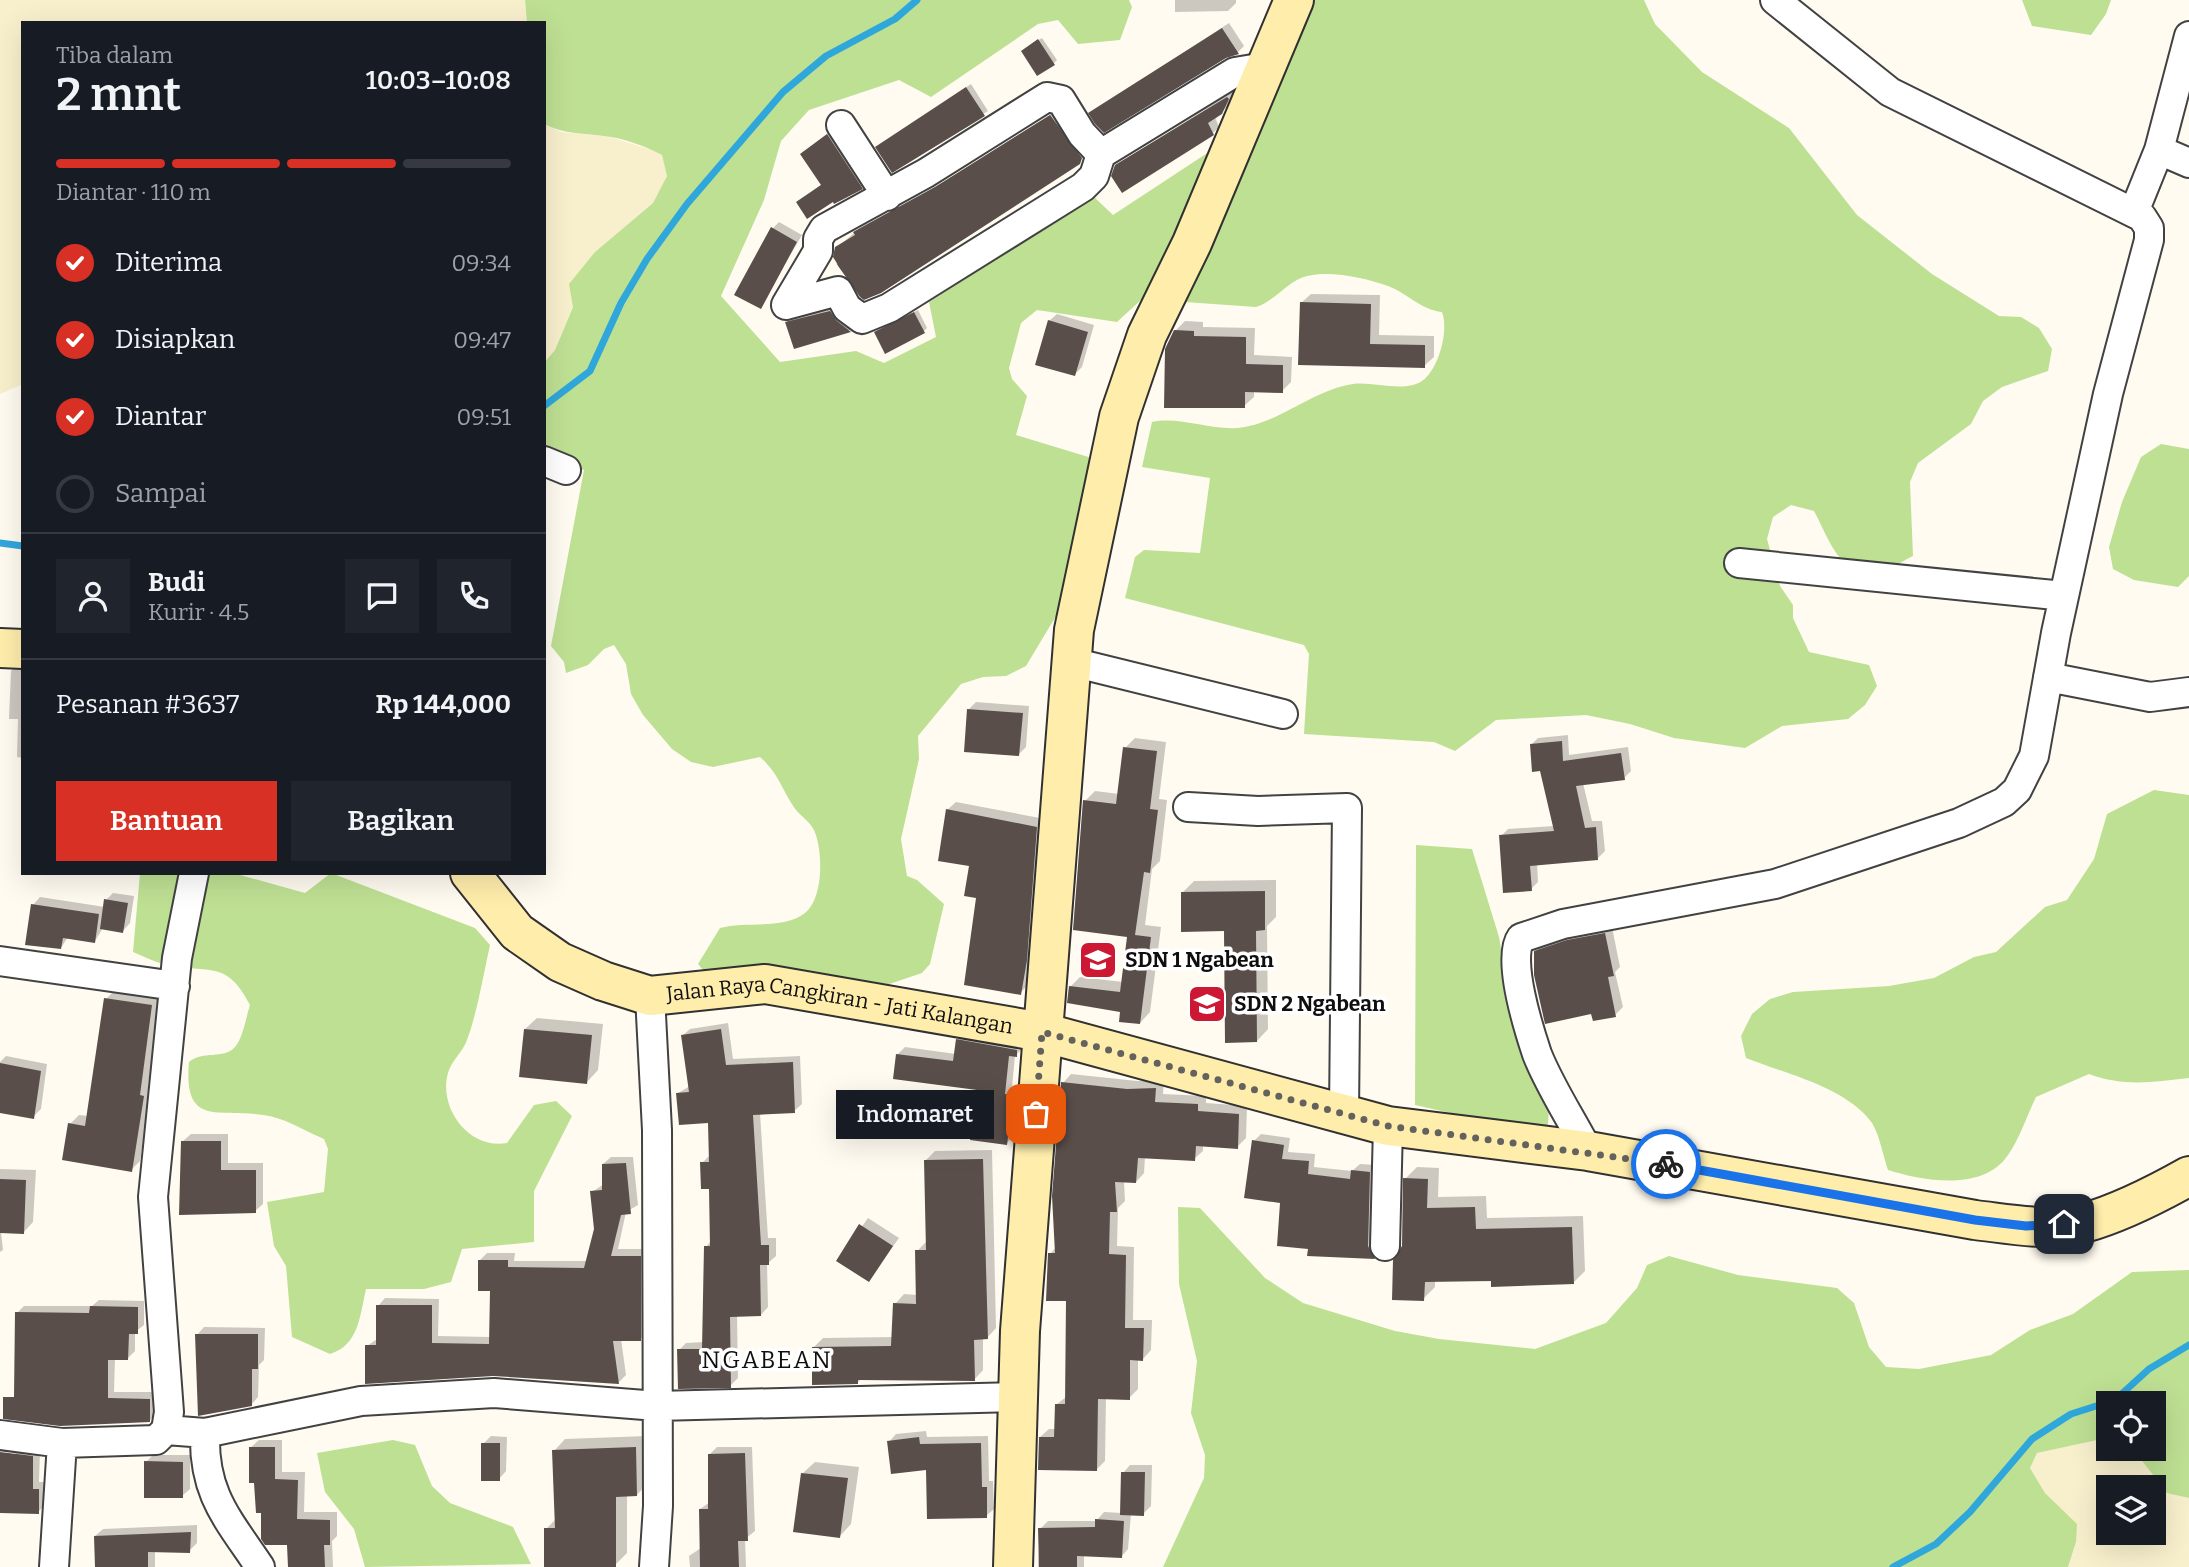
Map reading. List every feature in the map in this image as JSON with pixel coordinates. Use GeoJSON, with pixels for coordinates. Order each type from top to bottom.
{"type":"FeatureCollection","features":[{"type":"Feature","properties":{"kind":"street"},"geometry":{"type":"LineString","coordinates":[[1013,1567],[1018,1397],[1042,1032],[1074,630],[1119,417],[1147,335],[1192,243],[1294,0]]}},
{"type":"Feature","properties":{"kind":"street"},"geometry":{"type":"LineString","coordinates":[[1588,1151],[1538,1055],[1515,966],[1516,948],[1521,938],[1563,924],[1775,884],[1959,823],[2004,802],[2017,790],[2034,756],[2064,596],[2108,394],[2149,240],[2149,228],[2142,217],[1890,92],[1775,0]]}},
{"type":"Feature","properties":{"kind":"street"},"geometry":{"type":"LineString","coordinates":[[2134,212],[2159,150],[2189,36]]}},
{"type":"Feature","properties":{"kind":"street"},"geometry":{"type":"LineString","coordinates":[[1101,154],[1082,134],[1060,100],[1047,97],[887,196],[824,229],[818,239],[818,251],[847,308],[862,319],[889,307],[1083,187],[1094,176],[1101,154],[1235,72],[1265,67]]}},
{"type":"Feature","properties":{"kind":"street"},"geometry":{"type":"LineString","coordinates":[[841,125],[887,196]]}},
{"type":"Feature","properties":{"kind":"street"},"geometry":{"type":"LineString","coordinates":[[2159,150],[2189,163]]}},
{"type":"Feature","properties":{"kind":"street"},"geometry":{"type":"LineString","coordinates":[[818,251],[786,305],[838,291]]}},
{"type":"Feature","properties":{"kind":"street"},"geometry":{"type":"LineString","coordinates":[[1738,563],[2064,596]]}},
{"type":"Feature","properties":{"kind":"street"},"geometry":{"type":"LineString","coordinates":[[0,648],[21,649]]}},
{"type":"Feature","properties":{"kind":"street"},"geometry":{"type":"LineString","coordinates":[[1072,662],[1283,714]]}},
{"type":"Feature","properties":{"kind":"street"},"geometry":{"type":"LineString","coordinates":[[2048,677],[2150,697],[2189,692]]}},
{"type":"Feature","properties":{"kind":"street"},"geometry":{"type":"LineString","coordinates":[[1188,807],[1258,811],[1346,808],[1344,1114]]}},
{"type":"Feature","properties":{"kind":"street"},"geometry":{"type":"LineString","coordinates":[[0,1435],[62,1443],[156,1440],[166,1430],[169,1412],[153,1197],[175,986],[194,875]]}},
{"type":"Feature","properties":{"kind":"street","name":"Jalan Raya Cangkiran - Jati Kalangan"},"geometry":{"type":"LineString","coordinates":[[472,875],[517,932],[560,962],[603,981],[650,996],[765,984],[1042,1032],[1388,1126],[1588,1151],[1975,1220],[2026,1226],[2083,1223],[2162,1191],[2189,1175]]}},
{"type":"Feature","properties":{"kind":"street"},"geometry":{"type":"LineString","coordinates":[[0,961],[175,986]]}},
{"type":"Feature","properties":{"kind":"street"},"geometry":{"type":"LineString","coordinates":[[650,996],[657,1130],[654,1567]]}},
{"type":"Feature","properties":{"kind":"street"},"geometry":{"type":"LineString","coordinates":[[1385,1245],[1388,1126]]}},
{"type":"Feature","properties":{"kind":"street"},"geometry":{"type":"LineString","coordinates":[[166,1430],[205,1433],[361,1401],[494,1393],[657,1406],[1018,1397]]}},
{"type":"Feature","properties":{"kind":"street"},"geometry":{"type":"LineString","coordinates":[[205,1433],[206,1474],[213,1493],[260,1567]]}},
{"type":"Feature","properties":{"kind":"street"},"geometry":{"type":"LineString","coordinates":[[54,1567],[62,1443]]}},
{"type":"Feature","properties":{"kind":"shaded area"},"geometry":{"type":"Polygon","coordinates":[[[0,0],[525,0],[527,21],[21,21],[21,385],[0,394],[0,0]]]}},
{"type":"Feature","properties":{"kind":"shaded area"},"geometry":{"type":"Polygon","coordinates":[[[546,125],[561,132],[607,136],[652,150],[662,155],[667,176],[653,203],[595,252],[555,350],[546,361],[546,125]]]}},
{"type":"Feature","properties":{"kind":"shaded area"},"geometry":{"type":"Polygon","coordinates":[[[2096,1440],[2096,1461],[2142,1461],[2154,1475],[2096,1475],[2096,1545],[2166,1545],[2166,1491],[2189,1498],[2189,1567],[2068,1567],[2076,1542],[2076,1524],[2045,1493],[2030,1468],[2037,1453],[2096,1440]]]}},
{"type":"Feature","properties":{"kind":"green space"},"geometry":{"type":"Polygon","coordinates":[[[525,0],[1129,0],[1132,7],[1120,40],[1078,44],[1058,20],[1038,24],[931,97],[899,80],[809,110],[781,141],[764,200],[721,296],[780,362],[856,351],[884,363],[936,337],[929,302],[1093,196],[1113,215],[1256,121],[1315,0],[1644,0],[1655,24],[1702,72],[1789,128],[1857,215],[1932,274],[1999,316],[2021,317],[2039,328],[2052,349],[2048,371],[2002,387],[1983,401],[1971,424],[1918,463],[1910,482],[1913,556],[1893,567],[1872,574],[1851,568],[1829,542],[1814,511],[1791,505],[1773,517],[1767,539],[1780,586],[1793,605],[1793,618],[1809,652],[1869,665],[1877,686],[1865,705],[1848,719],[1782,726],[1745,748],[1674,738],[1630,724],[1586,715],[1496,720],[1455,751],[1434,742],[1304,734],[1309,654],[1304,645],[1125,598],[1135,557],[1144,550],[1200,553],[1210,478],[1142,467],[1152,422],[1173,421],[1237,428],[1266,421],[1338,387],[1353,384],[1415,384],[1428,375],[1438,359],[1444,329],[1442,312],[1427,308],[1379,283],[1326,274],[1300,278],[1256,307],[1142,299],[1117,322],[1037,310],[1021,323],[1009,368],[1012,379],[1027,396],[1016,435],[1095,459],[1074,586],[1026,666],[1006,676],[983,677],[961,684],[918,736],[919,759],[901,839],[907,876],[917,880],[944,904],[930,964],[922,973],[833,1003],[733,1006],[698,964],[720,928],[786,922],[805,913],[816,897],[819,885],[817,839],[812,827],[796,810],[776,776],[760,757],[713,767],[691,762],[672,749],[643,715],[631,694],[626,664],[614,645],[604,649],[588,665],[566,673],[564,662],[551,646],[584,470],[546,458],[546,361],[555,350],[573,307],[569,284],[595,252],[653,203],[667,176],[662,155],[634,143],[546,125],[546,21],[527,21],[525,0]]]}},
{"type":"Feature","properties":{"kind":"green space"},"geometry":{"type":"Polygon","coordinates":[[[2022,0],[2111,0],[2106,14],[2091,35],[2032,26],[2022,0]]]}},
{"type":"Feature","properties":{"kind":"green space"},"geometry":{"type":"Polygon","coordinates":[[[2161,444],[2189,449],[2189,576],[2178,587],[2134,580],[2113,569],[2109,547],[2122,502],[2141,457],[2161,444]]]}},
{"type":"Feature","properties":{"kind":"green space"},"geometry":{"type":"Polygon","coordinates":[[[2154,790],[2189,795],[2189,1078],[2127,1082],[2089,1074],[2036,1097],[2020,1134],[2008,1155],[1997,1167],[1984,1175],[1968,1179],[1935,1180],[1888,1170],[1872,1123],[1847,1100],[1814,1083],[1746,1058],[1741,1036],[1752,1014],[1770,999],[1793,992],[1889,986],[1934,978],[1974,957],[1996,952],[2045,907],[2067,900],[2094,859],[2107,814],[2154,790]]]}},
{"type":"Feature","properties":{"kind":"green space"},"geometry":{"type":"Polygon","coordinates":[[[1416,845],[1472,849],[1499,937],[1504,966],[1549,1104],[1548,1126],[1526,1130],[1415,1105],[1416,845]]]}},
{"type":"Feature","properties":{"kind":"green space"},"geometry":{"type":"Polygon","coordinates":[[[140,875],[240,875],[305,893],[328,875],[336,875],[475,928],[490,945],[471,1029],[448,1073],[446,1087],[453,1113],[469,1133],[493,1143],[507,1143],[534,1105],[556,1101],[572,1116],[534,1191],[534,1242],[462,1249],[451,1282],[424,1289],[366,1289],[360,1319],[353,1336],[340,1350],[330,1354],[292,1337],[286,1266],[274,1246],[267,1202],[324,1192],[328,1149],[324,1139],[271,1116],[219,1113],[198,1106],[192,1097],[189,1083],[189,1062],[200,1056],[225,1053],[235,1047],[250,1005],[241,990],[223,974],[163,964],[133,952],[140,875]]]}},
{"type":"Feature","properties":{"kind":"green space"},"geometry":{"type":"Polygon","coordinates":[[[1178,1207],[1200,1208],[1265,1278],[1303,1303],[1395,1331],[1439,1339],[1535,1349],[1606,1323],[1637,1288],[1647,1265],[1669,1256],[1738,1275],[1837,1288],[1854,1303],[1869,1347],[1886,1367],[1919,1369],[1991,1355],[2030,1330],[2073,1314],[2132,1272],[2189,1270],[2189,1498],[2167,1493],[2166,1475],[2153,1475],[2142,1461],[2166,1461],[2166,1391],[2096,1391],[2096,1440],[2037,1453],[2030,1468],[2045,1493],[2077,1524],[2076,1542],[2068,1567],[1163,1567],[1204,1478],[1205,1455],[1191,1413],[1197,1361],[1179,1284],[1178,1207]]]}},
{"type":"Feature","properties":{"kind":"green space"},"geometry":{"type":"Polygon","coordinates":[[[393,1440],[415,1445],[432,1486],[450,1503],[513,1527],[531,1564],[365,1567],[354,1529],[325,1492],[317,1453],[393,1440]]]}},
{"type":"Feature","properties":{"kind":"building"},"geometry":{"type":"Polygon","coordinates":[[[1222,28],[1239,54],[1226,58],[1104,133],[1095,124],[1088,113],[1222,28]]]}},
{"type":"Feature","properties":{"kind":"building"},"geometry":{"type":"Polygon","coordinates":[[[1038,39],[1055,65],[1037,76],[1021,51],[1038,39]]]}},
{"type":"Feature","properties":{"kind":"building"},"geometry":{"type":"Polygon","coordinates":[[[966,87],[985,116],[892,173],[875,147],[966,87]]]}},
{"type":"Feature","properties":{"kind":"building"},"geometry":{"type":"Polygon","coordinates":[[[1227,97],[1229,99],[1222,114],[1208,123],[1214,135],[1122,193],[1111,176],[1115,165],[1227,97]]]}},
{"type":"Feature","properties":{"kind":"building"},"geometry":{"type":"Polygon","coordinates":[[[1050,115],[1082,158],[1080,164],[881,293],[864,300],[860,297],[833,257],[835,247],[855,235],[853,232],[935,187],[1050,115]]]}},
{"type":"Feature","properties":{"kind":"building"},"geometry":{"type":"Polygon","coordinates":[[[827,134],[863,189],[834,204],[833,202],[807,219],[796,202],[821,185],[800,154],[827,134]]]}},
{"type":"Feature","properties":{"kind":"building"},"geometry":{"type":"Polygon","coordinates":[[[771,227],[797,242],[761,309],[734,295],[771,227]]]}},
{"type":"Feature","properties":{"kind":"building"},"geometry":{"type":"Polygon","coordinates":[[[1300,302],[1371,304],[1370,344],[1425,345],[1425,368],[1298,365],[1300,302]]]}},
{"type":"Feature","properties":{"kind":"building"},"geometry":{"type":"Polygon","coordinates":[[[830,311],[837,321],[851,332],[794,349],[785,322],[830,311]]]}},
{"type":"Feature","properties":{"kind":"building"},"geometry":{"type":"Polygon","coordinates":[[[914,312],[925,333],[885,354],[874,332],[914,312]]]}},
{"type":"Feature","properties":{"kind":"building"},"geometry":{"type":"Polygon","coordinates":[[[1048,320],[1088,332],[1075,376],[1035,365],[1048,320]]]}},
{"type":"Feature","properties":{"kind":"building"},"geometry":{"type":"Polygon","coordinates":[[[1174,330],[1194,331],[1194,336],[1246,337],[1246,364],[1283,365],[1283,393],[1245,392],[1245,408],[1164,408],[1165,349],[1174,330]]]}},
{"type":"Feature","properties":{"kind":"building"},"geometry":{"type":"Polygon","coordinates":[[[967,709],[1023,713],[1019,756],[964,752],[967,709]]]}},
{"type":"Feature","properties":{"kind":"building"},"geometry":{"type":"Polygon","coordinates":[[[1562,741],[1563,761],[1621,753],[1625,780],[1576,786],[1585,828],[1596,827],[1598,860],[1530,866],[1532,891],[1503,893],[1499,835],[1554,831],[1540,771],[1532,772],[1530,744],[1562,741]]]}},
{"type":"Feature","properties":{"kind":"building"},"geometry":{"type":"Polygon","coordinates":[[[1123,747],[1157,751],[1150,809],[1158,810],[1150,873],[1144,872],[1135,935],[1151,937],[1140,1024],[1119,1022],[1120,1012],[1067,1003],[1069,986],[1120,992],[1127,937],[1073,930],[1083,800],[1116,804],[1123,747]]]}},
{"type":"Feature","properties":{"kind":"building"},"geometry":{"type":"Polygon","coordinates":[[[946,809],[1037,827],[1027,960],[1021,995],[964,985],[976,898],[964,896],[969,866],[938,861],[946,809]]]}},
{"type":"Feature","properties":{"kind":"building"},"geometry":{"type":"Polygon","coordinates":[[[1265,891],[1265,930],[1256,931],[1257,1042],[1225,1043],[1224,931],[1181,932],[1181,892],[1265,891]]]}},
{"type":"Feature","properties":{"kind":"building"},"geometry":{"type":"Polygon","coordinates":[[[104,899],[128,903],[123,933],[100,929],[104,899]]]}},
{"type":"Feature","properties":{"kind":"building"},"geometry":{"type":"Polygon","coordinates":[[[31,904],[99,914],[95,943],[63,938],[61,949],[25,945],[31,904]]]}},
{"type":"Feature","properties":{"kind":"building"},"geometry":{"type":"Polygon","coordinates":[[[1605,933],[1614,976],[1608,977],[1616,1017],[1593,1021],[1591,1014],[1545,1024],[1534,975],[1534,951],[1567,940],[1605,933]]]}},
{"type":"Feature","properties":{"kind":"building"},"geometry":{"type":"Polygon","coordinates":[[[104,998],[152,1005],[140,1095],[144,1096],[132,1172],[62,1160],[68,1123],[85,1126],[104,998]]]}},
{"type":"Feature","properties":{"kind":"building"},"geometry":{"type":"Polygon","coordinates":[[[524,1029],[592,1035],[587,1084],[519,1077],[524,1029]]]}},
{"type":"Feature","properties":{"kind":"building"},"geometry":{"type":"Polygon","coordinates":[[[721,1029],[726,1065],[793,1062],[795,1113],[753,1115],[761,1245],[769,1245],[769,1265],[760,1265],[761,1316],[730,1317],[731,1388],[678,1389],[677,1349],[702,1349],[704,1246],[710,1246],[709,1189],[701,1189],[700,1162],[709,1162],[708,1123],[679,1125],[676,1093],[689,1092],[681,1035],[721,1029]]]}},
{"type":"Feature","properties":{"kind":"building"},"geometry":{"type":"Polygon","coordinates":[[[956,1039],[1017,1050],[1017,1057],[1009,1056],[1005,1094],[1013,1095],[1007,1145],[970,1140],[977,1090],[893,1079],[896,1054],[953,1061],[956,1039]]]}},
{"type":"Feature","properties":{"kind":"building"},"geometry":{"type":"Polygon","coordinates":[[[0,1063],[41,1071],[34,1119],[0,1113],[0,1063]]]}},
{"type":"Feature","properties":{"kind":"building"},"geometry":{"type":"Polygon","coordinates":[[[1061,1082],[1127,1089],[1156,1088],[1155,1102],[1198,1104],[1198,1111],[1239,1114],[1238,1149],[1196,1146],[1195,1161],[1138,1158],[1136,1183],[1115,1182],[1117,1212],[1110,1212],[1109,1254],[1126,1255],[1125,1328],[1144,1328],[1143,1361],[1130,1360],[1130,1400],[1098,1399],[1097,1471],[1038,1470],[1039,1437],[1054,1437],[1055,1404],[1065,1404],[1066,1301],[1046,1301],[1048,1253],[1055,1253],[1052,1196],[1061,1082]]]}},
{"type":"Feature","properties":{"kind":"building"},"geometry":{"type":"Polygon","coordinates":[[[1252,1140],[1284,1145],[1282,1159],[1309,1161],[1308,1174],[1350,1179],[1351,1170],[1370,1172],[1368,1246],[1375,1259],[1307,1256],[1308,1249],[1277,1246],[1280,1203],[1244,1198],[1252,1140]]]}},
{"type":"Feature","properties":{"kind":"building"},"geometry":{"type":"Polygon","coordinates":[[[181,1141],[221,1141],[221,1170],[256,1170],[256,1213],[179,1215],[181,1141]]]}},
{"type":"Feature","properties":{"kind":"building"},"geometry":{"type":"Polygon","coordinates":[[[983,1159],[988,1339],[974,1340],[975,1381],[858,1380],[858,1384],[812,1385],[812,1347],[891,1346],[893,1303],[916,1304],[915,1250],[926,1250],[924,1160],[983,1159]]]}},
{"type":"Feature","properties":{"kind":"building"},"geometry":{"type":"Polygon","coordinates":[[[626,1163],[631,1214],[621,1215],[611,1256],[641,1256],[641,1341],[613,1341],[619,1384],[493,1376],[365,1384],[365,1345],[376,1345],[376,1305],[432,1305],[432,1343],[489,1344],[490,1291],[478,1291],[478,1260],[508,1260],[508,1267],[584,1268],[594,1229],[590,1191],[602,1190],[602,1164],[626,1163]]]}},
{"type":"Feature","properties":{"kind":"building"},"geometry":{"type":"Polygon","coordinates":[[[1403,1178],[1428,1179],[1427,1208],[1475,1207],[1476,1229],[1572,1227],[1574,1284],[1491,1287],[1491,1281],[1425,1282],[1424,1301],[1392,1300],[1393,1260],[1402,1246],[1403,1178]]]}},
{"type":"Feature","properties":{"kind":"building"},"geometry":{"type":"Polygon","coordinates":[[[0,1179],[26,1180],[24,1234],[0,1233],[0,1179]]]}},
{"type":"Feature","properties":{"kind":"building"},"geometry":{"type":"Polygon","coordinates":[[[859,1224],[893,1246],[869,1282],[836,1261],[859,1224]]]}},
{"type":"Feature","properties":{"kind":"building"},"geometry":{"type":"Polygon","coordinates":[[[90,1306],[138,1307],[138,1334],[129,1334],[128,1360],[108,1360],[108,1398],[150,1399],[150,1422],[60,1426],[3,1419],[3,1397],[14,1397],[15,1312],[89,1313],[90,1306]]]}},
{"type":"Feature","properties":{"kind":"building"},"geometry":{"type":"Polygon","coordinates":[[[195,1334],[258,1334],[258,1369],[252,1369],[252,1406],[198,1416],[195,1334]]]}},
{"type":"Feature","properties":{"kind":"building"},"geometry":{"type":"Polygon","coordinates":[[[919,1437],[920,1444],[981,1443],[982,1487],[987,1487],[987,1518],[927,1519],[926,1470],[891,1474],[887,1441],[919,1437]]]}},
{"type":"Feature","properties":{"kind":"building"},"geometry":{"type":"Polygon","coordinates":[[[481,1443],[500,1443],[500,1481],[481,1481],[481,1443]]]}},
{"type":"Feature","properties":{"kind":"building"},"geometry":{"type":"Polygon","coordinates":[[[249,1447],[275,1447],[275,1479],[298,1480],[297,1519],[330,1520],[330,1545],[324,1545],[325,1567],[288,1567],[287,1545],[265,1545],[261,1539],[261,1513],[256,1513],[254,1483],[249,1483],[249,1447]]]}},
{"type":"Feature","properties":{"kind":"building"},"geometry":{"type":"Polygon","coordinates":[[[636,1447],[637,1496],[616,1497],[616,1567],[544,1567],[544,1528],[555,1528],[552,1450],[636,1447]]]}},
{"type":"Feature","properties":{"kind":"building"},"geometry":{"type":"Polygon","coordinates":[[[0,1452],[33,1456],[33,1489],[39,1489],[39,1514],[0,1513],[0,1452]]]}},
{"type":"Feature","properties":{"kind":"building"},"geometry":{"type":"Polygon","coordinates":[[[745,1453],[748,1541],[738,1541],[739,1567],[700,1567],[699,1509],[708,1509],[708,1454],[745,1453]]]}},
{"type":"Feature","properties":{"kind":"building"},"geometry":{"type":"Polygon","coordinates":[[[144,1461],[183,1462],[183,1498],[144,1498],[144,1461]]]}},
{"type":"Feature","properties":{"kind":"building"},"geometry":{"type":"Polygon","coordinates":[[[1121,1472],[1145,1472],[1144,1516],[1120,1515],[1121,1472]]]}},
{"type":"Feature","properties":{"kind":"building"},"geometry":{"type":"Polygon","coordinates":[[[801,1473],[848,1478],[840,1538],[793,1532],[801,1473]]]}},
{"type":"Feature","properties":{"kind":"building"},"geometry":{"type":"Polygon","coordinates":[[[1095,1519],[1124,1521],[1122,1558],[1077,1556],[1077,1567],[1039,1567],[1038,1528],[1095,1527],[1095,1519]]]}},
{"type":"Feature","properties":{"kind":"building"},"geometry":{"type":"Polygon","coordinates":[[[191,1532],[190,1553],[148,1552],[148,1567],[95,1567],[94,1536],[191,1532]]]}},
{"type":"Feature","properties":{"kind":"waterway"},"geometry":{"type":"LineString","coordinates":[[546,404],[590,371],[621,303],[647,259],[687,204],[783,92],[826,56],[895,19],[917,0]]}},
{"type":"Feature","properties":{"kind":"waterway"},"geometry":{"type":"LineString","coordinates":[[0,543],[21,546]]}},
{"type":"Feature","properties":{"kind":"waterway"},"geometry":{"type":"LineString","coordinates":[[1893,1567],[1936,1544],[1970,1512],[2032,1439],[2071,1414],[2115,1400],[2149,1369],[2189,1345]]}},
{"type":"Feature","properties":{"kind":"way so far"},"geometry":{"type":"LineString","coordinates":[[1036,1114],[1042,1032],[1388,1126],[1588,1151],[1666,1164]]}},
{"type":"Feature","properties":{"kind":"place","name":"SDN 1 Ngabean"},"geometry":{"type":"Point","coordinates":[1098,960]}},
{"type":"Feature","properties":{"kind":"place","name":"SDN 2 Ngabean"},"geometry":{"type":"Point","coordinates":[1207,1004]}},
{"type":"Feature","properties":{"kind":"place","name":"Indomaret"},"geometry":{"type":"Point","coordinates":[1036,1114]}},
{"type":"Feature","properties":{"kind":"district","name":"NGABEAN"},"geometry":{"type":"Point","coordinates":[767,1360]}},
{"type":"Feature","properties":{"kind":"route"},"geometry":{"type":"LineString","coordinates":[[1666,1164],[1975,1220],[2026,1226],[2064,1224]]}}]}
